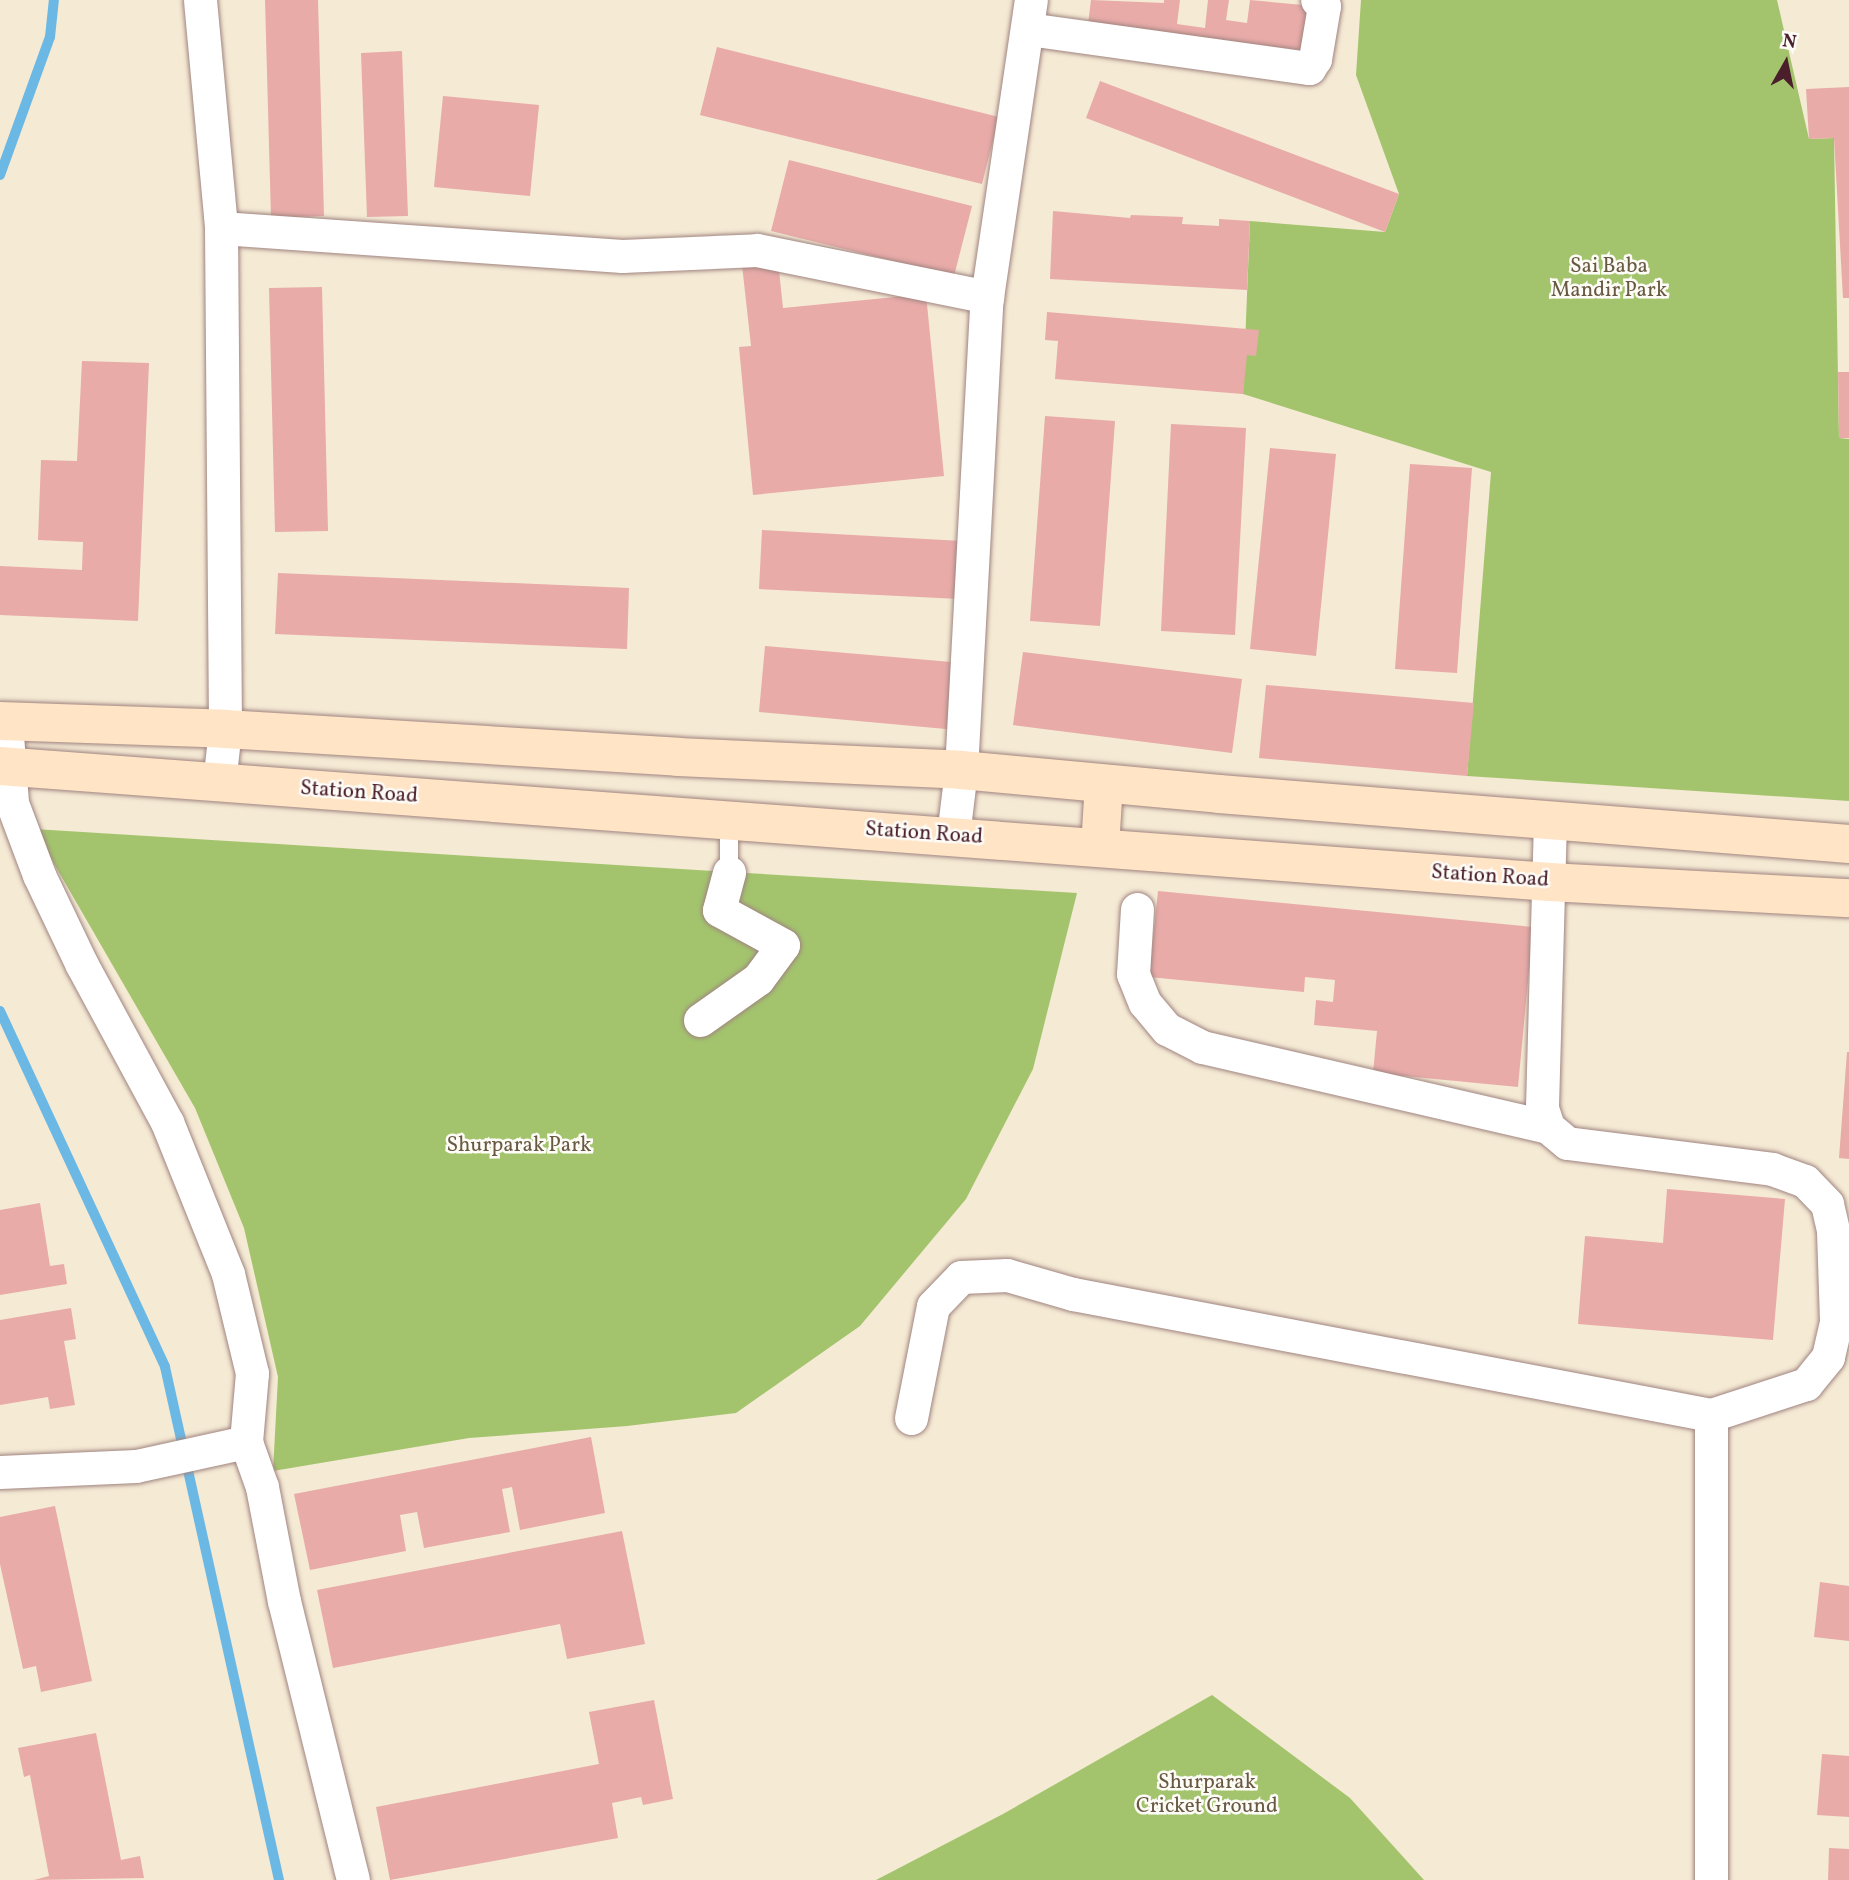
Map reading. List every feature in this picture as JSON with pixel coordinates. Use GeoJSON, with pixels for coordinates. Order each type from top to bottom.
{"type":"FeatureCollection","features":[{"type":"Feature","properties":{"kind":"main road"},"geometry":{"type":"LineString","coordinates":[[3,721],[225,729],[678,757],[961,770],[1849,844]]}},
{"type":"Feature","properties":{"kind":"main road"},"geometry":{"type":"LineString","coordinates":[[671,815],[678,757]]}},
{"type":"Feature","properties":{"kind":"main road","name":"Station Road"},"geometry":{"type":"LineString","coordinates":[[4,767],[1550,882],[1849,898]]}},
{"type":"Feature","properties":{"kind":"main road"},"geometry":{"type":"LineString","coordinates":[[1100,847],[1104,784]]}},
{"type":"Feature","properties":{"kind":"street"},"geometry":{"type":"LineString","coordinates":[[200,0],[221,228],[225,729],[219,783]]}},
{"type":"Feature","properties":{"kind":"street"},"geometry":{"type":"LineString","coordinates":[[953,836],[961,770],[987,297],[1029,14],[1309,68],[1315,59],[1324,6],[1317,0]]}},
{"type":"Feature","properties":{"kind":"street"},"geometry":{"type":"LineString","coordinates":[[221,228],[622,256],[757,250],[987,297]]}},
{"type":"Feature","properties":{"kind":"street"},"geometry":{"type":"LineString","coordinates":[[3,721],[4,767],[12,803],[39,875],[100,999],[167,1122],[228,1273],[252,1373],[239,1443],[261,1488],[345,1878]]}},
{"type":"Feature","properties":{"kind":"street"},"geometry":{"type":"LineString","coordinates":[[1548,1127],[1542,1108],[1550,820]]}},
{"type":"Feature","properties":{"kind":"street"},"geometry":{"type":"LineString","coordinates":[[700,1020],[758,979],[783,945],[719,910],[729,872]]}},
{"type":"Feature","properties":{"kind":"street"},"geometry":{"type":"LineString","coordinates":[[911,1418],[933,1306],[961,1278],[1007,1275],[1073,1294],[1711,1415],[1806,1384],[1828,1357],[1836,1322],[1833,1231],[1827,1204],[1805,1181],[1772,1169],[1567,1143],[1548,1127],[1202,1047],[1167,1029],[1144,1003],[1133,974],[1137,909]]}},
{"type":"Feature","properties":{"kind":"street"},"geometry":{"type":"LineString","coordinates":[[1711,1415],[1711,1880]]}},
{"type":"Feature","properties":{"kind":"street"},"geometry":{"type":"LineString","coordinates":[[0,1472],[136,1466],[239,1443]]}},
{"type":"Feature","properties":{"kind":"lane"},"geometry":{"type":"LineString","coordinates":[[729,820],[729,872]]}},
{"type":"Feature","properties":{"kind":"green space","name":"Sai Baba Mandir Park"},"geometry":{"type":"Polygon","coordinates":[[[1361,0],[1777,0],[1809,139],[1834,138],[1839,438],[1849,439],[1849,801],[1467,776],[1491,472],[1243,394],[1250,221],[1385,232],[1399,194],[1356,75],[1361,0]]]}},
{"type":"Feature","properties":{"kind":"green space","name":"Shurparak Park"},"geometry":{"type":"Polygon","coordinates":[[[34,829],[1077,893],[1033,1069],[966,1199],[860,1326],[736,1413],[627,1426],[469,1438],[273,1471],[278,1377],[244,1228],[195,1108],[34,829]]]}},
{"type":"Feature","properties":{"kind":"green space","name":"Shurparak Cricket Ground"},"geometry":{"type":"Polygon","coordinates":[[[1212,1695],[1350,1798],[1424,1880],[876,1880],[1003,1814],[1212,1695]]]}},
{"type":"Feature","properties":{"kind":"building"},"geometry":{"type":"Polygon","coordinates":[[[265,0],[318,0],[324,216],[271,218],[265,0]]]}},
{"type":"Feature","properties":{"kind":"building"},"geometry":{"type":"Polygon","coordinates":[[[1091,0],[1164,3],[1164,0],[1180,0],[1177,24],[1205,28],[1208,0],[1229,0],[1226,20],[1247,23],[1250,0],[1314,6],[1307,61],[1087,32],[1091,0]]]}},
{"type":"Feature","properties":{"kind":"building"},"geometry":{"type":"Polygon","coordinates":[[[717,47],[999,117],[982,184],[700,115],[717,47]]]}},
{"type":"Feature","properties":{"kind":"building"},"geometry":{"type":"Polygon","coordinates":[[[402,51],[408,216],[367,217],[361,53],[402,51]]]}},
{"type":"Feature","properties":{"kind":"building"},"geometry":{"type":"Polygon","coordinates":[[[1100,81],[1399,194],[1385,232],[1086,118],[1100,81]]]}},
{"type":"Feature","properties":{"kind":"building"},"geometry":{"type":"Polygon","coordinates":[[[1849,87],[1849,298],[1843,298],[1834,138],[1809,139],[1806,89],[1849,87]]]}},
{"type":"Feature","properties":{"kind":"building"},"geometry":{"type":"Polygon","coordinates":[[[443,96],[539,105],[530,196],[434,187],[443,96]]]}},
{"type":"Feature","properties":{"kind":"building"},"geometry":{"type":"Polygon","coordinates":[[[789,160],[972,206],[954,276],[771,231],[789,160]]]}},
{"type":"Feature","properties":{"kind":"building"},"geometry":{"type":"Polygon","coordinates":[[[1053,211],[1130,218],[1131,215],[1183,217],[1182,224],[1219,226],[1219,219],[1250,221],[1247,290],[1050,279],[1053,211]]]}},
{"type":"Feature","properties":{"kind":"building"},"geometry":{"type":"Polygon","coordinates":[[[778,261],[783,308],[926,294],[944,476],[753,495],[739,347],[751,346],[742,265],[778,261]]]}},
{"type":"Feature","properties":{"kind":"building"},"geometry":{"type":"Polygon","coordinates":[[[322,287],[328,531],[275,532],[269,288],[322,287]]]}},
{"type":"Feature","properties":{"kind":"building"},"geometry":{"type":"Polygon","coordinates":[[[1047,312],[1259,330],[1256,356],[1247,355],[1243,394],[1055,379],[1058,341],[1045,340],[1047,312]]]}},
{"type":"Feature","properties":{"kind":"building"},"geometry":{"type":"Polygon","coordinates":[[[82,361],[149,363],[138,621],[0,615],[0,566],[82,570],[83,542],[38,540],[41,460],[77,461],[82,361]]]}},
{"type":"Feature","properties":{"kind":"building"},"geometry":{"type":"Polygon","coordinates":[[[1838,372],[1849,372],[1849,438],[1839,438],[1838,372]]]}},
{"type":"Feature","properties":{"kind":"building"},"geometry":{"type":"Polygon","coordinates":[[[1045,416],[1115,421],[1100,626],[1030,621],[1045,416]]]}},
{"type":"Feature","properties":{"kind":"building"},"geometry":{"type":"Polygon","coordinates":[[[1171,424],[1246,428],[1235,635],[1161,631],[1171,424]]]}},
{"type":"Feature","properties":{"kind":"building"},"geometry":{"type":"Polygon","coordinates":[[[1270,448],[1336,454],[1316,656],[1250,649],[1270,448]]]}},
{"type":"Feature","properties":{"kind":"building"},"geometry":{"type":"Polygon","coordinates":[[[1410,464],[1472,468],[1457,673],[1395,669],[1410,464]]]}},
{"type":"Feature","properties":{"kind":"building"},"geometry":{"type":"Polygon","coordinates":[[[762,530],[962,541],[959,599],[759,589],[762,530]]]}},
{"type":"Feature","properties":{"kind":"building"},"geometry":{"type":"Polygon","coordinates":[[[278,573],[629,588],[627,649],[275,634],[278,573]]]}},
{"type":"Feature","properties":{"kind":"building"},"geometry":{"type":"Polygon","coordinates":[[[765,646],[963,663],[957,730],[759,712],[765,646]]]}},
{"type":"Feature","properties":{"kind":"building"},"geometry":{"type":"Polygon","coordinates":[[[1023,652],[1242,679],[1232,753],[1013,725],[1023,652]]]}},
{"type":"Feature","properties":{"kind":"building"},"geometry":{"type":"Polygon","coordinates":[[[1266,685],[1474,703],[1467,776],[1259,758],[1266,685]]]}},
{"type":"Feature","properties":{"kind":"building"},"geometry":{"type":"Polygon","coordinates":[[[1158,891],[1533,927],[1518,1087],[1373,1073],[1377,1031],[1314,1025],[1316,1000],[1333,1002],[1335,980],[1305,977],[1304,992],[1149,977],[1158,891]]]}},
{"type":"Feature","properties":{"kind":"building"},"geometry":{"type":"Polygon","coordinates":[[[1849,1052],[1849,1159],[1839,1158],[1849,1052]]]}},
{"type":"Feature","properties":{"kind":"building"},"geometry":{"type":"Polygon","coordinates":[[[1667,1189],[1785,1199],[1773,1340],[1578,1324],[1585,1236],[1663,1243],[1667,1189]]]}},
{"type":"Feature","properties":{"kind":"building"},"geometry":{"type":"Polygon","coordinates":[[[40,1203],[50,1266],[64,1264],[67,1284],[0,1295],[0,1210],[40,1203]]]}},
{"type":"Feature","properties":{"kind":"building"},"geometry":{"type":"Polygon","coordinates":[[[71,1308],[76,1339],[64,1341],[75,1405],[50,1409],[48,1397],[0,1405],[0,1320],[71,1308]]]}},
{"type":"Feature","properties":{"kind":"building"},"geometry":{"type":"Polygon","coordinates":[[[591,1437],[605,1513],[520,1530],[512,1487],[502,1489],[510,1532],[424,1548],[417,1512],[400,1515],[406,1551],[310,1570],[294,1494],[591,1437]]]}},
{"type":"Feature","properties":{"kind":"building"},"geometry":{"type":"Polygon","coordinates":[[[55,1506],[92,1681],[41,1692],[36,1666],[23,1669],[0,1564],[0,1517],[55,1506]]]}},
{"type":"Feature","properties":{"kind":"building"},"geometry":{"type":"Polygon","coordinates":[[[622,1531],[645,1644],[567,1659],[560,1624],[333,1668],[317,1590],[622,1531]]]}},
{"type":"Feature","properties":{"kind":"building"},"geometry":{"type":"Polygon","coordinates":[[[1820,1582],[1849,1586],[1849,1641],[1814,1637],[1820,1582]]]}},
{"type":"Feature","properties":{"kind":"building"},"geometry":{"type":"Polygon","coordinates":[[[654,1700],[673,1799],[643,1805],[641,1797],[612,1803],[618,1838],[390,1880],[376,1807],[599,1764],[589,1712],[654,1700]]]}},
{"type":"Feature","properties":{"kind":"building"},"geometry":{"type":"Polygon","coordinates":[[[96,1733],[121,1860],[140,1856],[144,1878],[34,1880],[49,1876],[30,1775],[24,1777],[18,1748],[96,1733]]]}},
{"type":"Feature","properties":{"kind":"building"},"geometry":{"type":"Polygon","coordinates":[[[1822,1754],[1849,1756],[1849,1817],[1817,1815],[1822,1754]]]}},
{"type":"Feature","properties":{"kind":"building"},"geometry":{"type":"Polygon","coordinates":[[[1829,1848],[1849,1849],[1849,1880],[1828,1880],[1829,1848]]]}},
{"type":"Feature","properties":{"kind":"waterway"},"geometry":{"type":"LineString","coordinates":[[0,175],[50,37],[54,0]]}},
{"type":"Feature","properties":{"kind":"waterway"},"geometry":{"type":"LineString","coordinates":[[0,1011],[165,1367],[279,1880]]}}]}
